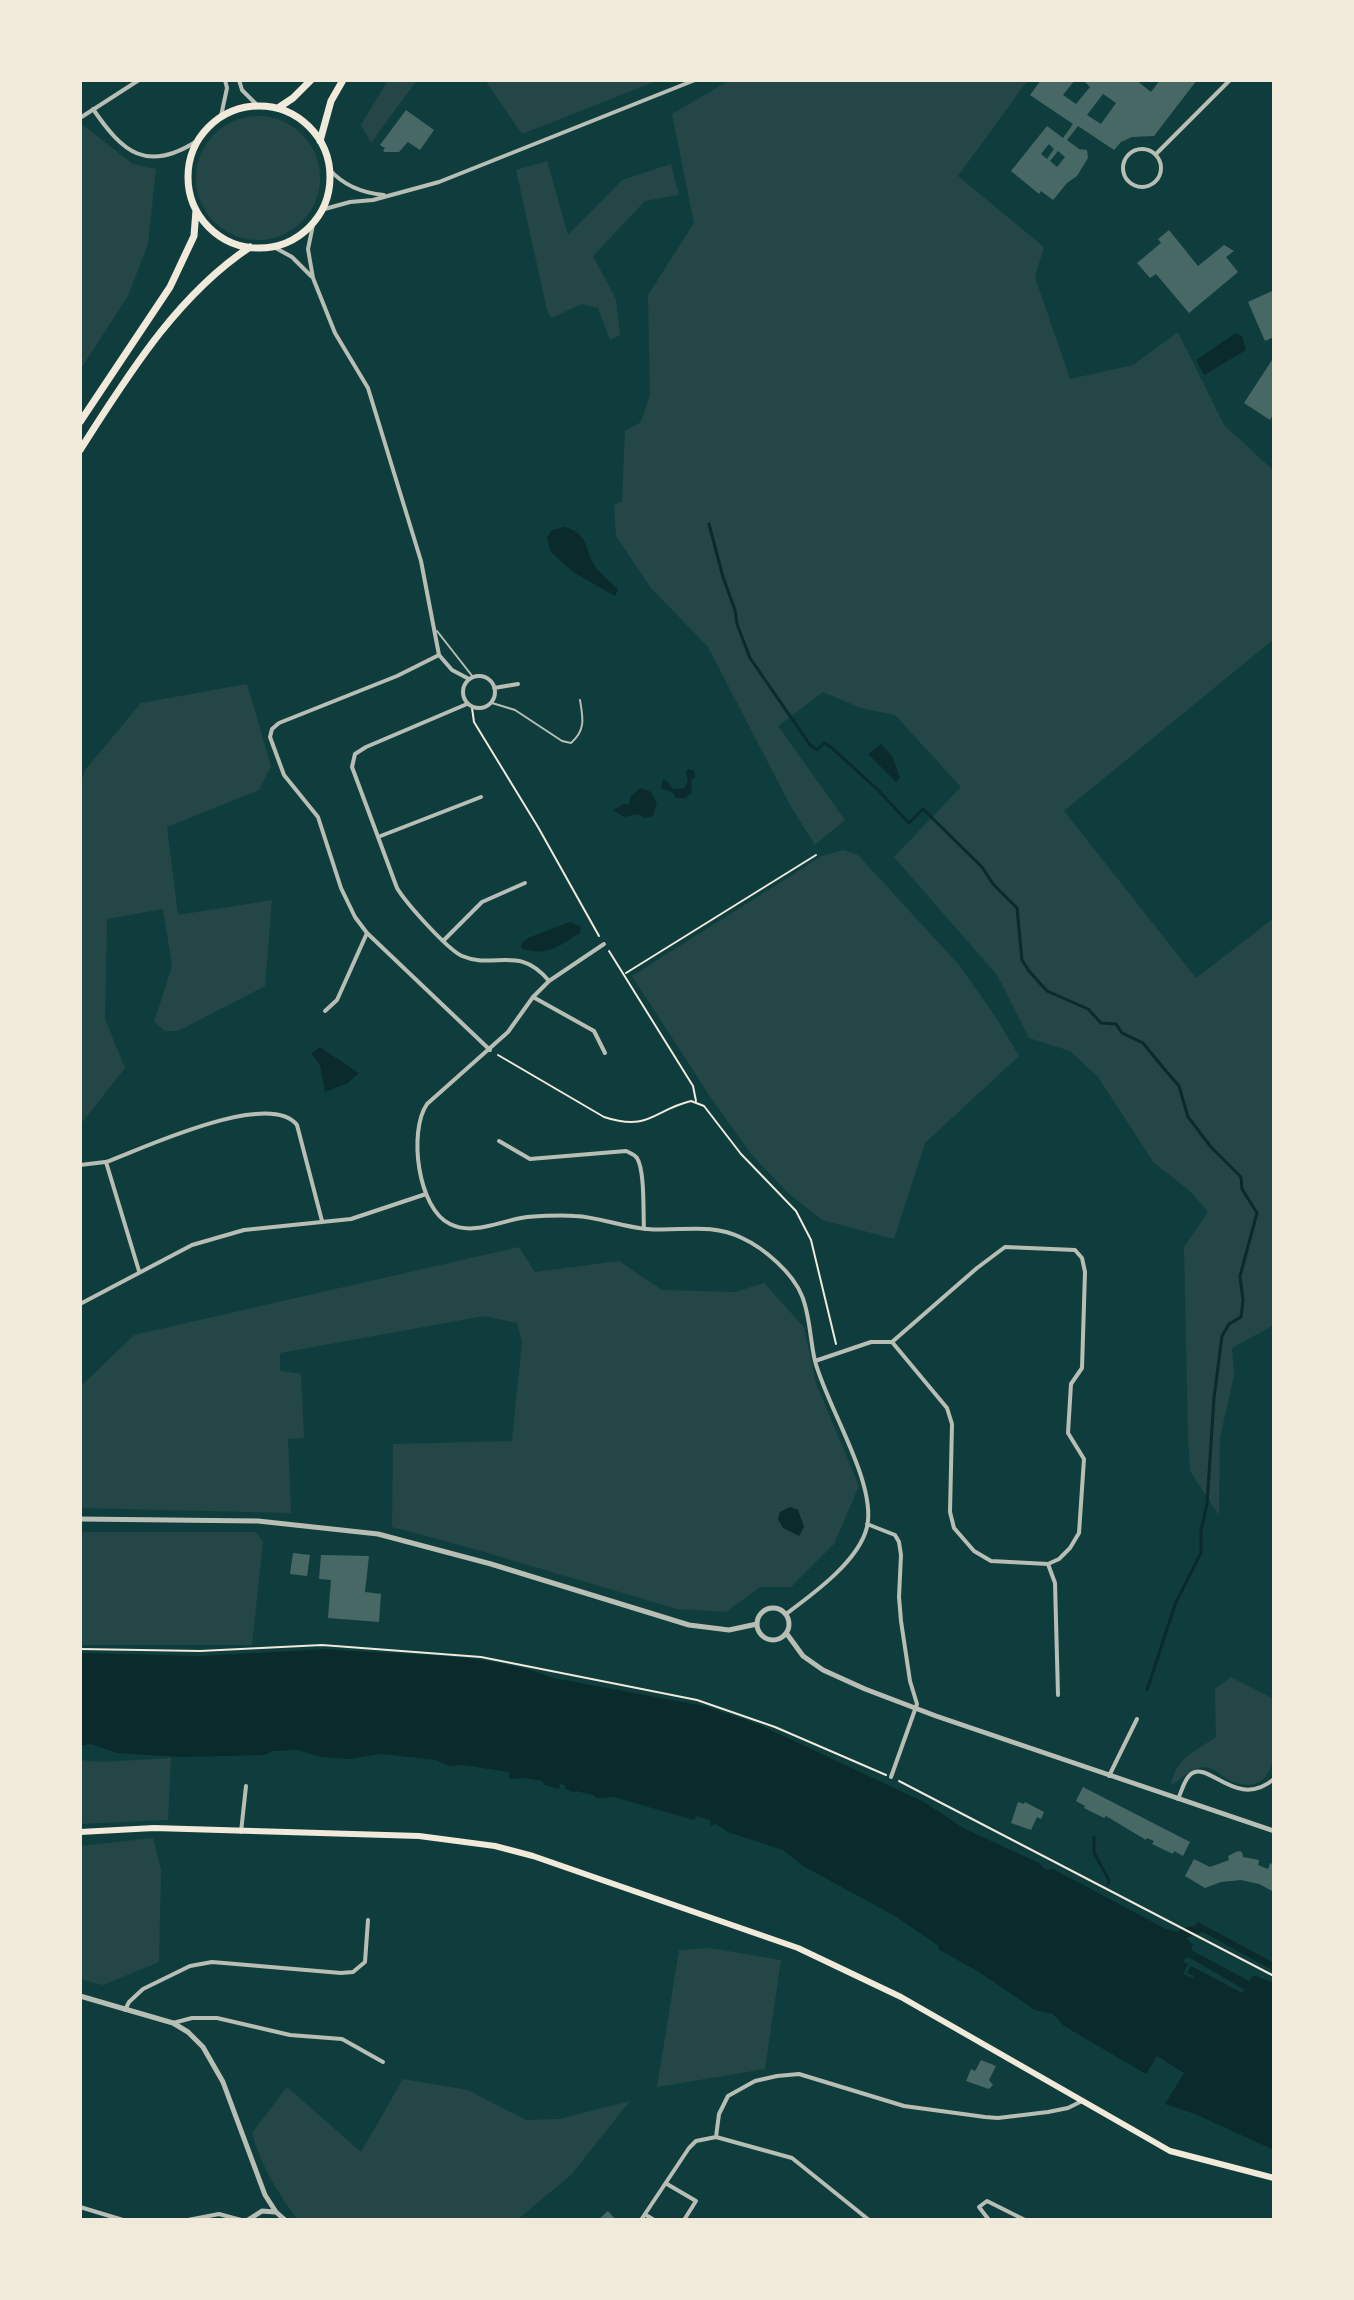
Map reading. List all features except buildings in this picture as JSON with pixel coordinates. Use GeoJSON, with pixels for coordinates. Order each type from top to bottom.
{"type":"FeatureCollection","features":[{"type":"Feature","properties":{"kind":"main road"},"geometry":{"type":"LineString","coordinates":[[278,108],[311,80]]}},
{"type":"Feature","properties":{"kind":"main road"},"geometry":{"type":"LineString","coordinates":[[320,141],[325,117],[343,80]]}},
{"type":"Feature","properties":{"kind":"main road"},"geometry":{"type":"LineString","coordinates":[[258,106],[278,108],[309,127],[320,141],[329,169],[326,197],[314,220],[296,237],[272,246],[250,247],[228,241],[209,228],[189,193],[188,175],[190,158],[197,141],[208,127],[221,116],[258,106]]}},
{"type":"Feature","properties":{"kind":"main road"},"geometry":{"type":"LineString","coordinates":[[80,422],[170,287],[194,236],[196,210]]}},
{"type":"Feature","properties":{"kind":"main road"},"geometry":{"type":"LineString","coordinates":[[80,450],[110,404],[184,305],[205,281],[250,247]]}},
{"type":"Feature","properties":{"kind":"main road"},"geometry":{"type":"LineString","coordinates":[[80,1832],[154,1828],[419,1836],[495,1846],[583,1872],[798,1948],[901,1997],[1170,2151],[1274,2178]]}},
{"type":"Feature","properties":{"kind":"street"},"geometry":{"type":"LineString","coordinates":[[80,118],[139,80]]}},
{"type":"Feature","properties":{"kind":"street"},"geometry":{"type":"LineString","coordinates":[[221,116],[227,88],[225,80]]}},
{"type":"Feature","properties":{"kind":"street"},"geometry":{"type":"LineString","coordinates":[[239,80],[242,90],[258,106]]}},
{"type":"Feature","properties":{"kind":"street"},"geometry":{"type":"LineString","coordinates":[[321,210],[439,182],[695,80]]}},
{"type":"Feature","properties":{"kind":"street"},"geometry":{"type":"LineString","coordinates":[[1156,154],[1230,80]]}},
{"type":"Feature","properties":{"kind":"street"},"geometry":{"type":"LineString","coordinates":[[93,109],[118,140],[141,155],[165,158],[197,141]]}},
{"type":"Feature","properties":{"kind":"street"},"geometry":{"type":"LineString","coordinates":[[1142,149],[1156,154],[1162,169],[1154,184],[1138,187],[1128,182],[1123,172],[1127,155],[1142,149]]}},
{"type":"Feature","properties":{"kind":"street"},"geometry":{"type":"LineString","coordinates":[[329,169],[340,182],[365,192],[381,195],[398,193]]}},
{"type":"Feature","properties":{"kind":"street"},"geometry":{"type":"LineString","coordinates":[[314,220],[308,249],[313,278],[335,333],[368,388],[421,561],[439,655],[452,670],[471,678],[484,676],[494,688],[492,703],[482,708],[469,706],[366,747],[355,754],[352,767],[404,899],[465,957],[525,962],[538,968],[549,981]]}},
{"type":"Feature","properties":{"kind":"street"},"geometry":{"type":"LineString","coordinates":[[272,246],[292,257],[313,278]]}},
{"type":"Feature","properties":{"kind":"street"},"geometry":{"type":"LineString","coordinates":[[439,655],[397,676],[279,723],[272,729],[270,737],[284,775],[318,817],[341,888],[355,917],[367,933],[490,1050]]}},
{"type":"Feature","properties":{"kind":"street"},"geometry":{"type":"LineString","coordinates":[[469,706],[462,694],[471,678]]}},
{"type":"Feature","properties":{"kind":"street"},"geometry":{"type":"LineString","coordinates":[[494,688],[518,684]]}},
{"type":"Feature","properties":{"kind":"street"},"geometry":{"type":"LineString","coordinates":[[378,837],[481,797]]}},
{"type":"Feature","properties":{"kind":"street"},"geometry":{"type":"LineString","coordinates":[[444,940],[482,902],[525,883]]}},
{"type":"Feature","properties":{"kind":"street"},"geometry":{"type":"LineString","coordinates":[[325,1011],[337,1000],[367,933]]}},
{"type":"Feature","properties":{"kind":"street"},"geometry":{"type":"LineString","coordinates":[[604,944],[549,981],[533,997],[508,1032],[444,1088],[419,1116],[415,1141],[426,1194],[435,1214],[450,1224],[468,1230],[525,1217],[577,1216],[644,1229],[711,1227],[742,1238],[776,1260],[802,1295],[815,1361],[868,1502],[867,1524],[856,1554],[786,1614]]}},
{"type":"Feature","properties":{"kind":"street"},"geometry":{"type":"LineString","coordinates":[[533,997],[594,1031],[605,1053]]}},
{"type":"Feature","properties":{"kind":"street"},"geometry":{"type":"LineString","coordinates":[[80,1165],[106,1162],[218,1121],[251,1113],[280,1112],[297,1125],[322,1221]]}},
{"type":"Feature","properties":{"kind":"street"},"geometry":{"type":"LineString","coordinates":[[499,1141],[530,1159],[626,1151],[632,1154],[641,1172],[644,1229]]}},
{"type":"Feature","properties":{"kind":"street"},"geometry":{"type":"LineString","coordinates":[[106,1162],[139,1271]]}},
{"type":"Feature","properties":{"kind":"street"},"geometry":{"type":"LineString","coordinates":[[80,1304],[192,1245],[244,1230],[351,1219],[426,1194]]}},
{"type":"Feature","properties":{"kind":"street"},"geometry":{"type":"LineString","coordinates":[[815,1361],[871,1342],[892,1342],[1005,1247],[1075,1250],[1082,1258],[1085,1272],[1082,1368],[1071,1384],[1068,1433],[1084,1459],[1079,1533],[1059,1559],[1048,1564],[991,1561],[974,1551],[954,1528],[950,1512],[952,1424],[947,1408],[892,1342]]}},
{"type":"Feature","properties":{"kind":"street"},"geometry":{"type":"LineString","coordinates":[[80,1519],[258,1521],[378,1534],[491,1564],[689,1625],[729,1630],[757,1624]]}},
{"type":"Feature","properties":{"kind":"street"},"geometry":{"type":"LineString","coordinates":[[867,1524],[895,1535],[899,1542],[901,1621],[917,1709],[891,1777]]}},
{"type":"Feature","properties":{"kind":"street"},"geometry":{"type":"LineString","coordinates":[[1048,1564],[1055,1583],[1058,1695]]}},
{"type":"Feature","properties":{"kind":"street"},"geometry":{"type":"LineString","coordinates":[[771,1608],[786,1614],[790,1623],[787,1634],[775,1641],[766,1639],[760,1633],[757,1624],[761,1614],[771,1608]]}},
{"type":"Feature","properties":{"kind":"street"},"geometry":{"type":"LineString","coordinates":[[787,1634],[803,1656],[823,1670],[917,1709],[1274,1831]]}},
{"type":"Feature","properties":{"kind":"street"},"geometry":{"type":"LineString","coordinates":[[1109,1776],[1137,1719]]}},
{"type":"Feature","properties":{"kind":"street"},"geometry":{"type":"LineString","coordinates":[[1178,1799],[1189,1776],[1195,1772],[1209,1774],[1237,1790],[1263,1788],[1274,1779]]}},
{"type":"Feature","properties":{"kind":"street"},"geometry":{"type":"LineString","coordinates":[[241,1832],[246,1786]]}},
{"type":"Feature","properties":{"kind":"street"},"geometry":{"type":"LineString","coordinates":[[125,2010],[143,1989],[190,1966],[212,1962],[353,1972],[365,1962],[368,1920]]}},
{"type":"Feature","properties":{"kind":"street"},"geometry":{"type":"LineString","coordinates":[[80,1996],[173,2023],[188,2032],[213,2060],[242,2127],[265,2195],[285,2220]]}},
{"type":"Feature","properties":{"kind":"street"},"geometry":{"type":"LineString","coordinates":[[173,2023],[192,2018],[217,2018],[290,2035],[342,2039],[383,2062]]}},
{"type":"Feature","properties":{"kind":"street"},"geometry":{"type":"LineString","coordinates":[[716,2137],[719,2114],[728,2096],[755,2081],[777,2076],[799,2074],[904,2106],[985,2117],[1048,2112],[1082,2101]]}},
{"type":"Feature","properties":{"kind":"street"},"geometry":{"type":"LineString","coordinates":[[641,2220],[696,2141],[716,2137],[792,2158],[869,2220]]}},
{"type":"Feature","properties":{"kind":"street"},"geometry":{"type":"LineString","coordinates":[[667,2184],[696,2201],[684,2220]]}},
{"type":"Feature","properties":{"kind":"street"},"geometry":{"type":"LineString","coordinates":[[262,2211],[265,2195]]}},
{"type":"Feature","properties":{"kind":"street"},"geometry":{"type":"LineString","coordinates":[[989,2220],[979,2207],[987,2201],[1025,2220]]}},
{"type":"Feature","properties":{"kind":"street"},"geometry":{"type":"LineString","coordinates":[[80,2207],[123,2220]]}},
{"type":"Feature","properties":{"kind":"street"},"geometry":{"type":"LineString","coordinates":[[248,2220],[262,2211],[276,2212]]}},
{"type":"Feature","properties":{"kind":"street"},"geometry":{"type":"LineString","coordinates":[[188,2220],[219,2214],[241,2220]]}},
{"type":"Feature","properties":{"kind":"street"},"geometry":{"type":"LineString","coordinates":[[646,2215],[654,2220]]}},
{"type":"Feature","properties":{"kind":"lane"},"geometry":{"type":"LineString","coordinates":[[436,630],[471,678]]}},
{"type":"Feature","properties":{"kind":"lane"},"geometry":{"type":"LineString","coordinates":[[492,703],[515,710],[562,741],[571,743],[578,738],[584,725],[580,700]]}},
{"type":"Feature","properties":{"kind":"path"},"geometry":{"type":"LineString","coordinates":[[469,706],[474,722],[604,944],[693,1086],[696,1102]]}},
{"type":"Feature","properties":{"kind":"path"},"geometry":{"type":"LineString","coordinates":[[625,973],[816,855]]}},
{"type":"Feature","properties":{"kind":"path"},"geometry":{"type":"LineString","coordinates":[[490,1050],[604,1117],[618,1121],[635,1123],[652,1119],[683,1103],[696,1102],[704,1106],[741,1154],[796,1211],[811,1240],[838,1352]]}},
{"type":"Feature","properties":{"kind":"path"},"geometry":{"type":"LineString","coordinates":[[80,1649],[200,1651],[322,1645],[481,1657],[697,1700],[775,1727],[891,1777],[1274,1976]]}},
{"type":"Feature","properties":{"kind":"shaded area"},"geometry":{"type":"Polygon","coordinates":[[[388,80],[417,80],[371,143],[361,125],[388,80]]]}},
{"type":"Feature","properties":{"kind":"shaded area"},"geometry":{"type":"Polygon","coordinates":[[[485,80],[659,80],[522,134],[485,80]]]}},
{"type":"Feature","properties":{"kind":"shaded area"},"geometry":{"type":"Polygon","coordinates":[[[730,80],[1028,80],[958,176],[1044,247],[1035,277],[1070,379],[1133,365],[1178,332],[1224,425],[1274,471],[1274,639],[1064,811],[1196,978],[1274,918],[1274,1321],[1272,1326],[1232,1348],[1234,1375],[1220,1438],[1219,1515],[1190,1471],[1188,1434],[1184,1247],[1208,1212],[1190,1191],[1154,1163],[1098,1077],[1070,1051],[1029,1038],[997,975],[894,857],[961,787],[895,715],[861,708],[823,692],[778,726],[845,820],[815,845],[790,805],[708,647],[651,588],[616,536],[614,505],[622,501],[625,431],[641,422],[650,395],[648,295],[694,223],[672,114],[730,80]]]}},
{"type":"Feature","properties":{"kind":"shaded area"},"geometry":{"type":"Polygon","coordinates":[[[258,116],[282,121],[302,134],[315,154],[320,178],[315,202],[302,222],[282,235],[258,240],[234,235],[214,222],[201,202],[196,178],[201,154],[214,134],[234,121],[258,116]]]}},
{"type":"Feature","properties":{"kind":"shaded area"},"geometry":{"type":"Polygon","coordinates":[[[80,123],[133,164],[156,169],[148,244],[128,296],[80,370],[80,123]]]}},
{"type":"Feature","properties":{"kind":"shaded area"},"geometry":{"type":"Polygon","coordinates":[[[547,161],[568,235],[622,180],[671,164],[679,195],[645,201],[593,256],[616,299],[620,335],[610,340],[598,308],[582,304],[551,318],[547,310],[516,170],[547,161]]]}},
{"type":"Feature","properties":{"kind":"shaded area"},"geometry":{"type":"Polygon","coordinates":[[[1236,333],[1242,336],[1246,350],[1204,375],[1196,360],[1236,333]]]}},
{"type":"Feature","properties":{"kind":"shaded area"},"geometry":{"type":"Polygon","coordinates":[[[565,527],[583,538],[595,566],[618,590],[615,596],[573,572],[551,552],[547,538],[552,530],[565,527]]]}},
{"type":"Feature","properties":{"kind":"shaded area"},"geometry":{"type":"Polygon","coordinates":[[[247,684],[271,766],[259,790],[167,827],[178,915],[272,900],[265,986],[186,1027],[165,1031],[154,1022],[172,966],[163,909],[107,919],[105,1019],[125,1068],[80,1125],[80,786],[85,770],[141,703],[247,684]]]}},
{"type":"Feature","properties":{"kind":"shaded area"},"geometry":{"type":"Polygon","coordinates":[[[881,744],[892,756],[900,778],[896,782],[868,754],[881,744]]]}},
{"type":"Feature","properties":{"kind":"shaded area"},"geometry":{"type":"Polygon","coordinates":[[[688,769],[694,771],[695,777],[691,780],[692,793],[685,798],[676,798],[673,793],[661,788],[663,780],[673,789],[684,788],[688,782],[688,769]]]}},
{"type":"Feature","properties":{"kind":"shaded area"},"geometry":{"type":"Polygon","coordinates":[[[641,788],[651,792],[657,804],[653,816],[645,818],[638,814],[624,817],[613,810],[629,804],[631,796],[641,788]]]}},
{"type":"Feature","properties":{"kind":"shaded area"},"geometry":{"type":"Polygon","coordinates":[[[843,850],[858,855],[959,965],[1019,1056],[925,1143],[894,1239],[822,1220],[787,1192],[752,1155],[632,976],[822,856],[843,850]]]}},
{"type":"Feature","properties":{"kind":"shaded area"},"geometry":{"type":"Polygon","coordinates":[[[570,922],[581,927],[580,933],[559,946],[546,951],[522,949],[521,944],[528,938],[570,922]]]}},
{"type":"Feature","properties":{"kind":"shaded area"},"geometry":{"type":"Polygon","coordinates":[[[321,1047],[359,1073],[348,1083],[325,1092],[320,1065],[311,1053],[321,1047]]]}},
{"type":"Feature","properties":{"kind":"shaded area"},"geometry":{"type":"Polygon","coordinates":[[[519,1247],[535,1272],[619,1261],[662,1290],[735,1292],[764,1283],[804,1327],[816,1383],[859,1486],[834,1544],[791,1587],[760,1587],[726,1612],[677,1609],[392,1527],[393,1444],[512,1441],[522,1342],[517,1323],[484,1316],[280,1353],[280,1371],[301,1374],[304,1438],[288,1439],[291,1513],[80,1508],[80,1387],[134,1335],[519,1247]]]}},
{"type":"Feature","properties":{"kind":"shaded area"},"geometry":{"type":"Polygon","coordinates":[[[790,1507],[798,1510],[804,1527],[799,1536],[783,1528],[778,1519],[780,1512],[790,1507]]]}},
{"type":"Feature","properties":{"kind":"shaded area"},"geometry":{"type":"Polygon","coordinates":[[[80,1532],[256,1532],[263,1542],[252,1645],[80,1645],[80,1532]]]}},
{"type":"Feature","properties":{"kind":"shaded area"},"geometry":{"type":"Polygon","coordinates":[[[327,1649],[442,1656],[500,1663],[553,1678],[704,1706],[760,1725],[924,1802],[965,1829],[1039,1863],[1046,1870],[1053,1869],[1166,1929],[1178,1932],[1198,1922],[1274,1963],[1274,1971],[1203,1932],[1186,1938],[1193,1945],[1191,1950],[1249,1981],[1253,1975],[1274,1983],[1274,2150],[1195,2114],[1165,2104],[1184,2073],[1157,2056],[1146,2074],[1064,2026],[1053,2014],[1035,2010],[938,1949],[939,1946],[895,1916],[803,1866],[783,1850],[728,1832],[716,1824],[711,1826],[710,1820],[696,1816],[694,1820],[614,1797],[596,1798],[575,1793],[565,1789],[565,1785],[560,1784],[559,1789],[544,1785],[543,1781],[509,1779],[509,1772],[449,1766],[436,1760],[381,1754],[349,1759],[321,1757],[297,1750],[273,1751],[264,1755],[183,1757],[117,1753],[91,1744],[80,1746],[80,1653],[201,1656],[327,1649]],[[1186,1957],[1183,1962],[1188,1964],[1183,1974],[1193,1978],[1187,1973],[1191,1966],[1242,1993],[1245,1990],[1186,1957]]]}},
{"type":"Feature","properties":{"kind":"shaded area"},"geometry":{"type":"Polygon","coordinates":[[[1231,1677],[1274,1699],[1275,1742],[1270,1770],[1263,1780],[1252,1785],[1236,1783],[1203,1767],[1171,1785],[1182,1761],[1216,1737],[1215,1689],[1231,1677]]]}},
{"type":"Feature","properties":{"kind":"shaded area"},"geometry":{"type":"Polygon","coordinates":[[[171,1758],[168,1820],[80,1824],[80,1760],[101,1762],[171,1758]]]}},
{"type":"Feature","properties":{"kind":"shaded area"},"geometry":{"type":"Polygon","coordinates":[[[153,1838],[161,1870],[159,1962],[103,1985],[80,1979],[80,1846],[153,1838]]]}},
{"type":"Feature","properties":{"kind":"shaded area"},"geometry":{"type":"Polygon","coordinates":[[[710,1948],[781,1960],[765,2069],[657,2087],[679,1950],[710,1948]]]}},
{"type":"Feature","properties":{"kind":"shaded area"},"geometry":{"type":"Polygon","coordinates":[[[403,2079],[468,2090],[526,2120],[559,2119],[630,2101],[571,2175],[517,2220],[298,2220],[271,2179],[252,2133],[287,2087],[361,2152],[403,2079]]]}},
{"type":"Feature","properties":{"kind":"waterway"},"geometry":{"type":"LineString","coordinates":[[709,524],[737,624],[750,658],[810,745],[817,750],[824,743],[832,748],[909,823],[923,809],[982,867],[993,884],[1017,908],[1022,960],[1029,971],[1047,991],[1088,1009],[1101,1023],[1116,1024],[1122,1033],[1143,1043],[1179,1086],[1188,1117],[1211,1147],[1241,1177],[1242,1189],[1257,1213],[1240,1276],[1243,1300],[1241,1317],[1229,1324],[1222,1336],[1201,1553],[1176,1602],[1147,1690]]}},
{"type":"Feature","properties":{"kind":"waterway"},"geometry":{"type":"LineString","coordinates":[[1094,1837],[1094,1853],[1109,1880],[1108,1884]]}}]}
